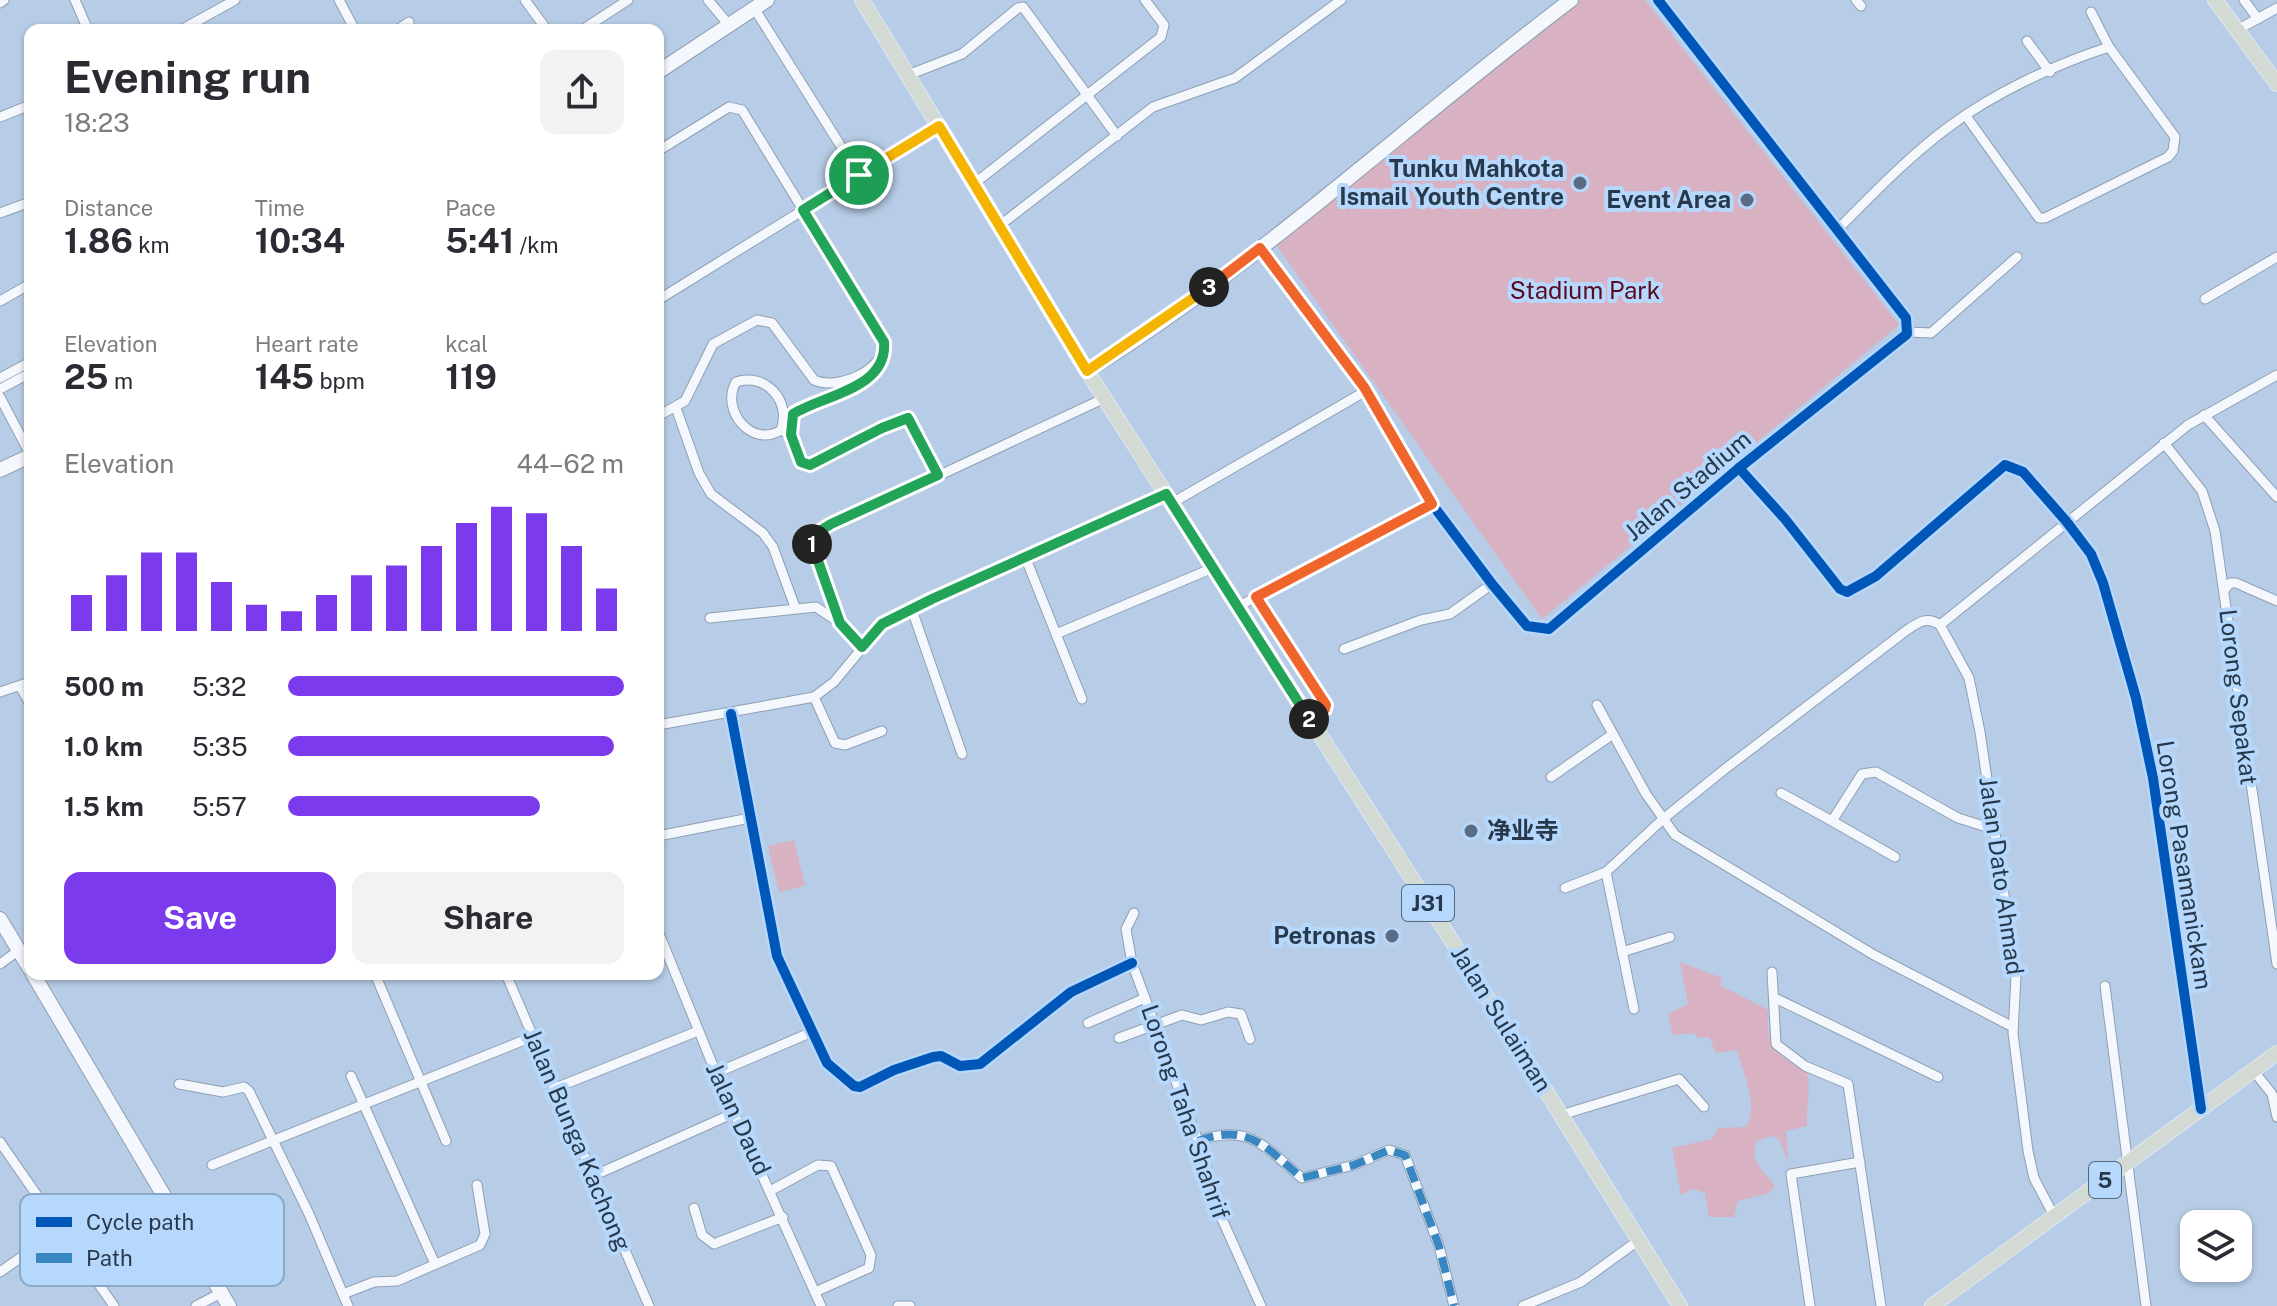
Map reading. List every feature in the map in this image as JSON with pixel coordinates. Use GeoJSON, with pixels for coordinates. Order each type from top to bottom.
{"type":"FeatureCollection","features":[{"type":"Feature","properties":{"kind":"main road","name":"J31"},"geometry":{"type":"LineString","coordinates":[[862,0],[1087,371]]}},
{"type":"Feature","properties":{"kind":"main road"},"geometry":{"type":"LineString","coordinates":[[2215,0],[2277,84]]}},
{"type":"Feature","properties":{"kind":"main road","name":"Jalan Sulaiman"},"geometry":{"type":"LineString","coordinates":[[1087,371],[1680,1306]]}},
{"type":"Feature","properties":{"kind":"main road","name":"5"},"geometry":{"type":"LineString","coordinates":[[1932,1306],[2277,1053]]}},
{"type":"Feature","properties":{"kind":"street"},"geometry":{"type":"LineString","coordinates":[[75,0],[85,24]]}},
{"type":"Feature","properties":{"kind":"street"},"geometry":{"type":"LineString","coordinates":[[192,24],[235,0]]}},
{"type":"Feature","properties":{"kind":"street"},"geometry":{"type":"LineString","coordinates":[[339,0],[352,24]]}},
{"type":"Feature","properties":{"kind":"street"},"geometry":{"type":"LineString","coordinates":[[525,0],[543,24]]}},
{"type":"Feature","properties":{"kind":"street"},"geometry":{"type":"LineString","coordinates":[[589,24],[613,4],[628,0]]}},
{"type":"Feature","properties":{"kind":"street"},"geometry":{"type":"LineString","coordinates":[[708,0],[729,25]]}},
{"type":"Feature","properties":{"kind":"street"},"geometry":{"type":"LineString","coordinates":[[975,183],[1161,37],[1164,25],[1145,0]]}},
{"type":"Feature","properties":{"kind":"street"},"geometry":{"type":"LineString","coordinates":[[999,226],[1160,103],[1235,78],[1341,0]]}},
{"type":"Feature","properties":{"kind":"street"},"geometry":{"type":"LineString","coordinates":[[1087,371],[1260,248],[1472,75],[1571,0]]}},
{"type":"Feature","properties":{"kind":"street"},"geometry":{"type":"LineString","coordinates":[[1658,0],[1906,318],[1908,332],[1931,333],[2017,257]]}},
{"type":"Feature","properties":{"kind":"street"},"geometry":{"type":"LineString","coordinates":[[2244,0],[2258,19]]}},
{"type":"Feature","properties":{"kind":"street"},"geometry":{"type":"LineString","coordinates":[[664,68],[761,4],[859,175]]}},
{"type":"Feature","properties":{"kind":"street"},"geometry":{"type":"LineString","coordinates":[[908,75],[962,54],[1023,7],[1117,136]]}},
{"type":"Feature","properties":{"kind":"street"},"geometry":{"type":"LineString","coordinates":[[2237,30],[2277,8]]}},
{"type":"Feature","properties":{"kind":"street"},"geometry":{"type":"LineString","coordinates":[[1966,116],[2039,218],[2045,218],[2173,151],[2175,137],[2109,47],[2091,12]]}},
{"type":"Feature","properties":{"kind":"street"},"geometry":{"type":"LineString","coordinates":[[2027,41],[2050,72]]}},
{"type":"Feature","properties":{"kind":"street"},"geometry":{"type":"LineString","coordinates":[[1837,230],[1930,142],[1966,116],[2050,72],[2109,47]]}},
{"type":"Feature","properties":{"kind":"street"},"geometry":{"type":"LineString","coordinates":[[664,147],[729,107],[737,106],[884,342],[885,352],[866,381],[793,414],[791,435],[801,462],[810,465],[908,418],[938,475]]}},
{"type":"Feature","properties":{"kind":"street"},"geometry":{"type":"LineString","coordinates":[[0,117],[24,107]]}},
{"type":"Feature","properties":{"kind":"street"},"geometry":{"type":"LineString","coordinates":[[664,296],[939,126]]}},
{"type":"Feature","properties":{"kind":"street"},"geometry":{"type":"LineString","coordinates":[[0,213],[24,204]]}},
{"type":"Feature","properties":{"kind":"street","name":"Jalan Stadium"},"geometry":{"type":"LineString","coordinates":[[1260,248],[1366,391],[1432,504],[1492,584],[1527,626],[1549,629],[1739,468],[1908,332]]}},
{"type":"Feature","properties":{"kind":"street"},"geometry":{"type":"LineString","coordinates":[[2205,299],[2277,257]]}},
{"type":"Feature","properties":{"kind":"street"},"geometry":{"type":"LineString","coordinates":[[0,301],[24,287]]}},
{"type":"Feature","properties":{"kind":"street"},"geometry":{"type":"LineString","coordinates":[[664,413],[685,401],[713,344],[757,320],[772,323],[814,380],[821,383],[829,384],[875,367]]}},
{"type":"Feature","properties":{"kind":"street"},"geometry":{"type":"LineString","coordinates":[[0,378],[24,365]]}},
{"type":"Feature","properties":{"kind":"street"},"geometry":{"type":"LineString","coordinates":[[1565,888],[1606,872],[1663,819],[1907,630],[1922,620],[1932,620],[1943,629],[2066,521],[2164,443],[2204,415],[2277,375]]}},
{"type":"Feature","properties":{"kind":"street"},"geometry":{"type":"LineString","coordinates":[[0,389],[24,376]]}},
{"type":"Feature","properties":{"kind":"street"},"geometry":{"type":"LineString","coordinates":[[756,379],[767,384],[781,405],[785,419],[781,430],[772,436],[761,436],[742,425],[731,396],[736,382],[756,379]]}},
{"type":"Feature","properties":{"kind":"street"},"geometry":{"type":"LineString","coordinates":[[664,724],[814,697],[834,682],[882,624],[1169,499],[1366,391]]}},
{"type":"Feature","properties":{"kind":"street"},"geometry":{"type":"LineString","coordinates":[[0,397],[24,443]]}},
{"type":"Feature","properties":{"kind":"street"},"geometry":{"type":"LineString","coordinates":[[840,623],[814,555],[812,545],[818,532],[1105,398]]}},
{"type":"Feature","properties":{"kind":"street"},"geometry":{"type":"LineString","coordinates":[[676,408],[699,473],[711,494],[763,533],[773,547],[795,607]]}},
{"type":"Feature","properties":{"kind":"street"},"geometry":{"type":"LineString","coordinates":[[2204,415],[2277,497]]}},
{"type":"Feature","properties":{"kind":"street"},"geometry":{"type":"LineString","coordinates":[[781,430],[791,435]]}},
{"type":"Feature","properties":{"kind":"street","name":"Lorong Sepakat"},"geometry":{"type":"LineString","coordinates":[[2164,443],[2202,491],[2215,531],[2277,964]]}},
{"type":"Feature","properties":{"kind":"street"},"geometry":{"type":"LineString","coordinates":[[0,470],[24,458]]}},
{"type":"Feature","properties":{"kind":"street","name":"Lorong Pasamanickam"},"geometry":{"type":"LineString","coordinates":[[1739,468],[1785,519],[1840,589],[1847,592],[1876,576],[2005,465],[2023,472],[2066,521],[2096,563],[2136,698],[2159,817],[2201,1109]]}},
{"type":"Feature","properties":{"kind":"street"},"geometry":{"type":"LineString","coordinates":[[1237,607],[1432,504]]}},
{"type":"Feature","properties":{"kind":"street"},"geometry":{"type":"LineString","coordinates":[[1026,559],[1082,699]]}},
{"type":"Feature","properties":{"kind":"street"},"geometry":{"type":"LineString","coordinates":[[1056,634],[1213,568]]}},
{"type":"Feature","properties":{"kind":"street"},"geometry":{"type":"LineString","coordinates":[[2225,589],[2230,583],[2236,583],[2277,601]]}},
{"type":"Feature","properties":{"kind":"street"},"geometry":{"type":"LineString","coordinates":[[1344,649],[1421,620],[1450,614],[1492,584]]}},
{"type":"Feature","properties":{"kind":"street"},"geometry":{"type":"LineString","coordinates":[[1256,597],[1295,662],[1326,705],[1325,709],[1309,719]]}},
{"type":"Feature","properties":{"kind":"street"},"geometry":{"type":"LineString","coordinates":[[710,618],[816,607],[840,623],[862,647]]}},
{"type":"Feature","properties":{"kind":"street"},"geometry":{"type":"LineString","coordinates":[[912,610],[962,754]]}},
{"type":"Feature","properties":{"kind":"street","name":"Jalan Dato Ahmad"},"geometry":{"type":"LineString","coordinates":[[1943,629],[1969,678],[2016,976],[2013,1027],[2031,1165],[2054,1216]]}},
{"type":"Feature","properties":{"kind":"street"},"geometry":{"type":"LineString","coordinates":[[1278,670],[1295,662]]}},
{"type":"Feature","properties":{"kind":"street"},"geometry":{"type":"LineString","coordinates":[[0,692],[24,684]]}},
{"type":"Feature","properties":{"kind":"street"},"geometry":{"type":"LineString","coordinates":[[814,697],[835,743],[845,745],[882,731]]}},
{"type":"Feature","properties":{"kind":"street"},"geometry":{"type":"LineString","coordinates":[[1597,705],[1675,835],[1740,877],[1874,955],[2013,1027]]}},
{"type":"Feature","properties":{"kind":"street"},"geometry":{"type":"LineString","coordinates":[[731,714],[777,956],[827,1063],[854,1086],[933,1057],[941,1056],[960,1066],[970,1066],[989,1057],[1071,992],[1132,963]]}},
{"type":"Feature","properties":{"kind":"street"},"geometry":{"type":"LineString","coordinates":[[1551,777],[1613,734]]}},
{"type":"Feature","properties":{"kind":"street"},"geometry":{"type":"LineString","coordinates":[[1832,821],[1862,774],[1876,772],[1946,812],[1993,829]]}},
{"type":"Feature","properties":{"kind":"street"},"geometry":{"type":"LineString","coordinates":[[1781,793],[1895,857]]}},
{"type":"Feature","properties":{"kind":"street"},"geometry":{"type":"LineString","coordinates":[[664,835],[750,818]]}},
{"type":"Feature","properties":{"kind":"street"},"geometry":{"type":"LineString","coordinates":[[1606,872],[1634,1009]]}},
{"type":"Feature","properties":{"kind":"street","name":"Lorong Taha Shahrif"},"geometry":{"type":"LineString","coordinates":[[1134,913],[1126,929],[1132,963],[1198,1141],[1222,1219],[1261,1306]]}},
{"type":"Feature","properties":{"kind":"street"},"geometry":{"type":"LineString","coordinates":[[0,919],[24,959]]}},
{"type":"Feature","properties":{"kind":"street"},"geometry":{"type":"LineString","coordinates":[[1622,952],[1670,937]]}},
{"type":"Feature","properties":{"kind":"street","name":"Jalan Daud"},"geometry":{"type":"LineString","coordinates":[[664,948],[716,1073],[821,1306]]}},
{"type":"Feature","properties":{"kind":"street"},"geometry":{"type":"LineString","coordinates":[[0,964],[19,950]]}},
{"type":"Feature","properties":{"kind":"street"},"geometry":{"type":"LineString","coordinates":[[1772,972],[1774,1039],[1780,1050],[1805,1066],[1848,1084],[1881,1306]]}},
{"type":"Feature","properties":{"kind":"street"},"geometry":{"type":"LineString","coordinates":[[37,980],[163,1194]]}},
{"type":"Feature","properties":{"kind":"street"},"geometry":{"type":"LineString","coordinates":[[378,980],[446,1141]]}},
{"type":"Feature","properties":{"kind":"street","name":"Jalan Bunga Kachong"},"geometry":{"type":"LineString","coordinates":[[508,980],[649,1306]]}},
{"type":"Feature","properties":{"kind":"street"},"geometry":{"type":"LineString","coordinates":[[2105,986],[2146,1306]]}},
{"type":"Feature","properties":{"kind":"street"},"geometry":{"type":"LineString","coordinates":[[1088,1023],[1145,998]]}},
{"type":"Feature","properties":{"kind":"street"},"geometry":{"type":"LineString","coordinates":[[1775,998],[1938,1077]]}},
{"type":"Feature","properties":{"kind":"street"},"geometry":{"type":"LineString","coordinates":[[1119,1038],[1182,1015],[1201,1020],[1233,1011],[1241,1014],[1250,1039]]}},
{"type":"Feature","properties":{"kind":"street"},"geometry":{"type":"LineString","coordinates":[[553,1089],[698,1031]]}},
{"type":"Feature","properties":{"kind":"street"},"geometry":{"type":"LineString","coordinates":[[716,1073],[812,1032]]}},
{"type":"Feature","properties":{"kind":"street"},"geometry":{"type":"LineString","coordinates":[[212,1165],[532,1037]]}},
{"type":"Feature","properties":{"kind":"street"},"geometry":{"type":"LineString","coordinates":[[2253,1070],[2272,1094],[2277,1117]]}},
{"type":"Feature","properties":{"kind":"street"},"geometry":{"type":"LineString","coordinates":[[351,1076],[435,1264]]}},
{"type":"Feature","properties":{"kind":"street"},"geometry":{"type":"LineString","coordinates":[[1561,1115],[1679,1079],[1704,1107]]}},
{"type":"Feature","properties":{"kind":"street"},"geometry":{"type":"LineString","coordinates":[[179,1084],[223,1092],[244,1087],[273,1140],[348,1306]]}},
{"type":"Feature","properties":{"kind":"street"},"geometry":{"type":"LineString","coordinates":[[593,1176],[734,1113]]}},
{"type":"Feature","properties":{"kind":"street"},"geometry":{"type":"LineString","coordinates":[[1198,1141],[1225,1132],[1237,1134],[1283,1160],[1302,1178],[1354,1165],[1389,1150],[1401,1151],[1424,1204],[1454,1306]]}},
{"type":"Feature","properties":{"kind":"street"},"geometry":{"type":"LineString","coordinates":[[0,1142],[35,1194]]}},
{"type":"Feature","properties":{"kind":"street"},"geometry":{"type":"LineString","coordinates":[[1810,1306],[1791,1174],[1860,1162]]}},
{"type":"Feature","properties":{"kind":"street"},"geometry":{"type":"LineString","coordinates":[[770,1191],[818,1165],[831,1166],[871,1255],[869,1268],[815,1292]]}},
{"type":"Feature","properties":{"kind":"street"},"geometry":{"type":"LineString","coordinates":[[343,1294],[374,1282],[397,1281],[483,1241],[477,1185]]}},
{"type":"Feature","properties":{"kind":"street"},"geometry":{"type":"LineString","coordinates":[[694,1208],[702,1235],[714,1244],[783,1217]]}},
{"type":"Feature","properties":{"kind":"street"},"geometry":{"type":"LineString","coordinates":[[1523,1306],[1581,1282],[1639,1240]]}},
{"type":"Feature","properties":{"kind":"street"},"geometry":{"type":"LineString","coordinates":[[0,1272],[20,1258]]}},
{"type":"Feature","properties":{"kind":"street"},"geometry":{"type":"LineString","coordinates":[[100,1286],[114,1306]]}},
{"type":"Feature","properties":{"kind":"street"},"geometry":{"type":"LineString","coordinates":[[217,1286],[229,1306]]}},
{"type":"Feature","properties":{"kind":"street"},"geometry":{"type":"LineString","coordinates":[[196,1306],[221,1293]]}},
{"type":"Feature","properties":{"kind":"street"},"geometry":{"type":"LineString","coordinates":[[898,1306],[910,1306]]}},
{"type":"Feature","properties":{"kind":"green space","name":"Stadium Park"},"geometry":{"type":"Polygon","coordinates":[[[1580,0],[1645,0],[1899,325],[1542,619],[1274,242],[1580,0]]]}},
{"type":"Feature","properties":{"kind":"green space"},"geometry":{"type":"Polygon","coordinates":[[[794,840],[805,886],[779,892],[768,846],[794,840]]]}},
{"type":"Feature","properties":{"kind":"green space"},"geometry":{"type":"Polygon","coordinates":[[[1680,962],[1722,978],[1720,985],[1768,1010],[1769,1033],[1774,1048],[1807,1072],[1807,1126],[1786,1131],[1788,1162],[1779,1139],[1772,1136],[1757,1141],[1756,1161],[1775,1186],[1769,1193],[1738,1201],[1734,1217],[1709,1217],[1705,1193],[1693,1189],[1681,1195],[1672,1148],[1712,1139],[1718,1128],[1745,1127],[1751,1100],[1737,1050],[1716,1053],[1709,1037],[1698,1038],[1693,1033],[1673,1035],[1668,1014],[1688,1004],[1680,962]]]}},
{"type":"Feature","properties":{"kind":"marked path"},"geometry":{"type":"LineString","coordinates":[[1198,1141],[1216,1136],[1244,1136],[1267,1148],[1302,1178],[1354,1165],[1389,1150],[1405,1155],[1439,1246],[1454,1306]]}},
{"type":"Feature","properties":{"kind":"cycle path"},"geometry":{"type":"LineString","coordinates":[[1260,248],[1364,387],[1432,504],[1492,584],[1527,626],[1549,629],[1739,468],[1907,334],[1906,318],[1658,0]]}},
{"type":"Feature","properties":{"kind":"cycle path"},"geometry":{"type":"LineString","coordinates":[[1739,468],[1785,519],[1840,589],[1847,592],[1876,576],[2005,465],[2023,472],[2091,554],[2103,583],[2136,698],[2153,778],[2201,1109]]}},
{"type":"Feature","properties":{"kind":"cycle path"},"geometry":{"type":"LineString","coordinates":[[731,714],[777,956],[827,1063],[854,1086],[860,1087],[894,1070],[933,1057],[941,1056],[960,1066],[980,1064],[1071,992],[1132,963]]}},
{"type":"Feature","properties":{"kind":"place","name":"Tunku Mahkota Ismail Youth Centre"},"geometry":{"type":"Point","coordinates":[1580,183]}},
{"type":"Feature","properties":{"kind":"place","name":"Event Area"},"geometry":{"type":"Point","coordinates":[1747,200]}},
{"type":"Feature","properties":{"kind":"place","name":"净业寺"},"geometry":{"type":"Point","coordinates":[1471,831]}},
{"type":"Feature","properties":{"kind":"place","name":"Petronas"},"geometry":{"type":"Point","coordinates":[1392,936]}},
{"type":"Feature","properties":{"kind":"route"},"geometry":{"type":"LineString","coordinates":[[939,126],[1087,371],[1260,248],[1364,387],[1432,504],[1256,597],[1295,662],[1326,705],[1325,709],[1309,719],[1166,494],[882,624],[862,647],[840,623],[814,555],[812,545],[818,532],[938,475],[908,418],[810,465],[801,462],[791,435],[793,414],[866,381],[885,352],[884,342],[803,210],[859,175],[939,126]]}}]}
